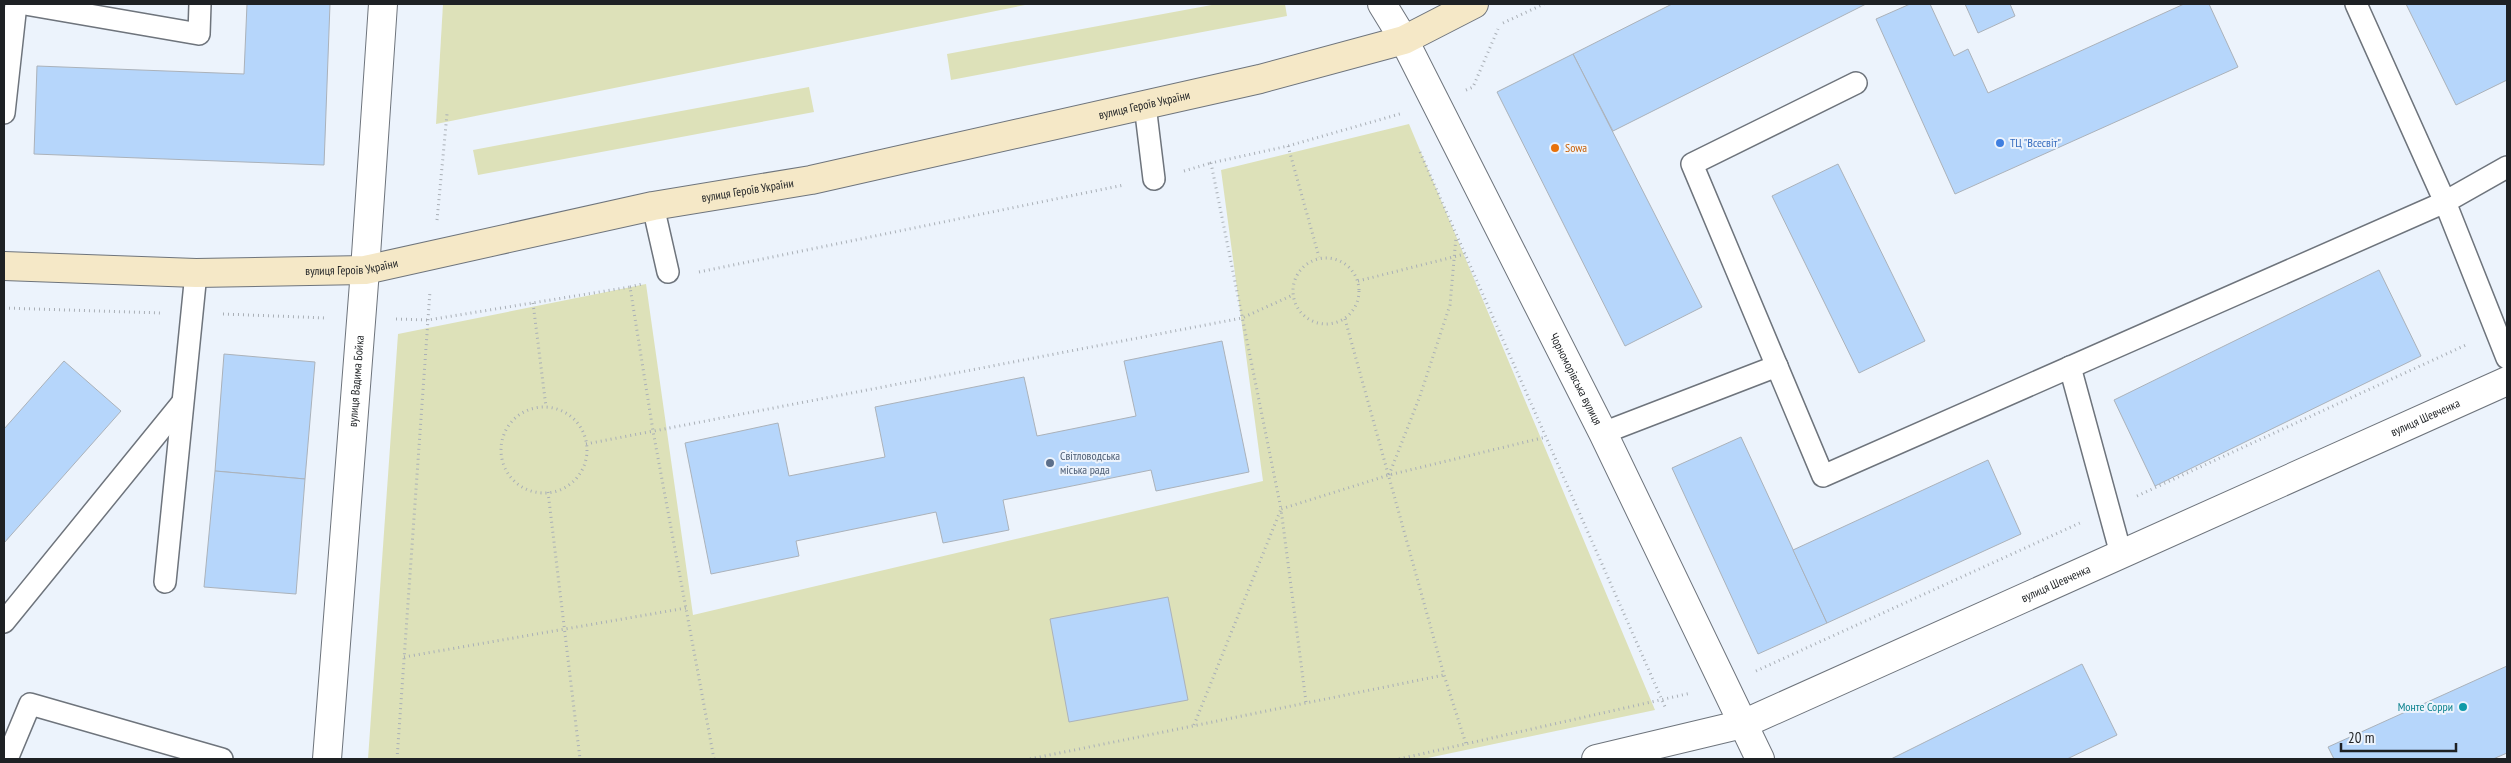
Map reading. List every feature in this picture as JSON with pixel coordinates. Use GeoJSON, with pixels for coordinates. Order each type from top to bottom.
{"type":"FeatureCollection","features":[{"type":"Feature","properties":{"kind":"main road","name":"вулиця Героїв України"},"geometry":{"type":"LineString","coordinates":[[4,266],[196,273],[365,270],[653,206],[811,180],[1260,79],[1404,40],[1474,4]]}},
{"type":"Feature","properties":{"kind":"street","name":"вулиця Вадима Бойка"},"geometry":{"type":"LineString","coordinates":[[328,759],[383,4]]}},
{"type":"Feature","properties":{"kind":"street","name":"Чорноморівська вулиця"},"geometry":{"type":"LineString","coordinates":[[1382,4],[1404,40],[1603,433],[1760,759]]}},
{"type":"Feature","properties":{"kind":"street","name":"вулиця Шевченка"},"geometry":{"type":"LineString","coordinates":[[1596,759],[1743,724],[2507,382]]}},
{"type":"Feature","properties":{"kind":"lane"},"geometry":{"type":"LineString","coordinates":[[4,113],[16,4]]}},
{"type":"Feature","properties":{"kind":"lane"},"geometry":{"type":"LineString","coordinates":[[25,4],[199,34],[200,4]]}},
{"type":"Feature","properties":{"kind":"lane"},"geometry":{"type":"LineString","coordinates":[[2356,4],[2445,202],[2507,358]]}},
{"type":"Feature","properties":{"kind":"lane"},"geometry":{"type":"LineString","coordinates":[[1856,83],[1692,164],[1823,476],[2445,202],[2507,167]]}},
{"type":"Feature","properties":{"kind":"lane"},"geometry":{"type":"LineString","coordinates":[[1146,105],[1154,178]]}},
{"type":"Feature","properties":{"kind":"lane"},"geometry":{"type":"LineString","coordinates":[[653,206],[668,272]]}},
{"type":"Feature","properties":{"kind":"lane"},"geometry":{"type":"LineString","coordinates":[[164,582],[196,273]]}},
{"type":"Feature","properties":{"kind":"lane"},"geometry":{"type":"LineString","coordinates":[[1603,433],[1777,366]]}},
{"type":"Feature","properties":{"kind":"lane"},"geometry":{"type":"LineString","coordinates":[[2070,367],[2121,554]]}},
{"type":"Feature","properties":{"kind":"lane"},"geometry":{"type":"LineString","coordinates":[[4,622],[182,403]]}},
{"type":"Feature","properties":{"kind":"lane"},"geometry":{"type":"LineString","coordinates":[[7,759],[30,704],[222,759]]}},
{"type":"Feature","properties":{"kind":"path"},"geometry":{"type":"LineString","coordinates":[[698,272],[1154,178],[1288,146],[1402,113],[1473,88],[1500,24],[1544,4]]}},
{"type":"Feature","properties":{"kind":"path"},"geometry":{"type":"LineString","coordinates":[[1402,113],[1406,122]]}},
{"type":"Feature","properties":{"kind":"path"},"geometry":{"type":"LineString","coordinates":[[397,759],[424,354],[447,114]]}},
{"type":"Feature","properties":{"kind":"path"},"geometry":{"type":"LineString","coordinates":[[1288,146],[1319,257]]}},
{"type":"Feature","properties":{"kind":"path"},"geometry":{"type":"LineString","coordinates":[[1418,148],[1680,739]]}},
{"type":"Feature","properties":{"kind":"path"},"geometry":{"type":"LineString","coordinates":[[1211,163],[1281,509],[1306,702]]}},
{"type":"Feature","properties":{"kind":"path"},"geometry":{"type":"LineString","coordinates":[[1389,475],[1420,396],[1450,305],[1456,235]]}},
{"type":"Feature","properties":{"kind":"path"},"geometry":{"type":"LineString","coordinates":[[1358,281],[1465,254]]}},
{"type":"Feature","properties":{"kind":"path"},"geometry":{"type":"LineString","coordinates":[[1319,257],[1338,259],[1353,270],[1358,281],[1360,287],[1357,306],[1345,320],[1328,325],[1312,322],[1299,311],[1293,295],[1294,279],[1304,265],[1319,257]]}},
{"type":"Feature","properties":{"kind":"path"},"geometry":{"type":"LineString","coordinates":[[630,287],[646,284]]}},
{"type":"Feature","properties":{"kind":"path"},"geometry":{"type":"LineString","coordinates":[[586,444],[1242,318],[1293,295]]}},
{"type":"Feature","properties":{"kind":"path"},"geometry":{"type":"LineString","coordinates":[[533,303],[546,407]]}},
{"type":"Feature","properties":{"kind":"path"},"geometry":{"type":"LineString","coordinates":[[1345,320],[1444,675],[1466,744]]}},
{"type":"Feature","properties":{"kind":"path"},"geometry":{"type":"LineString","coordinates":[[1399,759],[1724,686],[2496,331]]}},
{"type":"Feature","properties":{"kind":"path"},"geometry":{"type":"LineString","coordinates":[[546,407],[567,413],[583,429],[586,444],[588,452],[581,474],[563,490],[540,494],[518,485],[504,467],[500,445],[508,425],[525,411],[546,407]]}},
{"type":"Feature","properties":{"kind":"path"},"geometry":{"type":"LineString","coordinates":[[653,431],[714,759]]}},
{"type":"Feature","properties":{"kind":"path"},"geometry":{"type":"LineString","coordinates":[[1281,509],[1389,475],[1546,437]]}},
{"type":"Feature","properties":{"kind":"path"},"geometry":{"type":"LineString","coordinates":[[548,492],[580,759]]}},
{"type":"Feature","properties":{"kind":"path"},"geometry":{"type":"LineString","coordinates":[[1194,725],[1281,509]]}},
{"type":"Feature","properties":{"kind":"path"},"geometry":{"type":"LineString","coordinates":[[404,657],[686,608]]}},
{"type":"Feature","properties":{"kind":"path"},"geometry":{"type":"LineString","coordinates":[[1030,759],[1444,675]]}},
{"type":"Feature","properties":{"kind":"green space"},"geometry":{"type":"Polygon","coordinates":[[[443,4],[1030,4],[436,124],[443,4]]]}},
{"type":"Feature","properties":{"kind":"green space"},"geometry":{"type":"Polygon","coordinates":[[[1217,4],[1285,4],[1287,16],[951,80],[947,54],[1217,4]]]}},
{"type":"Feature","properties":{"kind":"green space"},"geometry":{"type":"Polygon","coordinates":[[[809,87],[814,112],[478,175],[473,150],[809,87]]]}},
{"type":"Feature","properties":{"kind":"green space"},"geometry":{"type":"Polygon","coordinates":[[[1409,124],[1655,710],[1423,759],[368,759],[398,334],[646,284],[693,615],[1263,481],[1221,170],[1409,124]]]}},
{"type":"Feature","properties":{"kind":"building"},"geometry":{"type":"Polygon","coordinates":[[[247,4],[330,4],[324,165],[34,154],[37,66],[244,74],[247,4]]]}},
{"type":"Feature","properties":{"kind":"building"},"geometry":{"type":"Polygon","coordinates":[[[1672,4],[1866,4],[1613,131],[1573,54],[1672,4]]]}},
{"type":"Feature","properties":{"kind":"building","name":"ТЦ \"Всесвіт\""},"geometry":{"type":"Polygon","coordinates":[[[1910,4],[1930,4],[1954,56],[1968,49],[1988,93],[2184,4],[2209,4],[2238,67],[1955,194],[1876,19],[1910,4]]]}},
{"type":"Feature","properties":{"kind":"building"},"geometry":{"type":"Polygon","coordinates":[[[1965,4],[2010,4],[2015,16],[1978,33],[1965,4]]]}},
{"type":"Feature","properties":{"kind":"building"},"geometry":{"type":"Polygon","coordinates":[[[2406,4],[2507,4],[2507,80],[2456,105],[2406,4]]]}},
{"type":"Feature","properties":{"kind":"building"},"geometry":{"type":"Polygon","coordinates":[[[1573,54],[1702,307],[1625,346],[1497,92],[1573,54]]]}},
{"type":"Feature","properties":{"kind":"building"},"geometry":{"type":"Polygon","coordinates":[[[1838,164],[1925,341],[1859,373],[1772,196],[1838,164]]]}},
{"type":"Feature","properties":{"kind":"building"},"geometry":{"type":"Polygon","coordinates":[[[2379,270],[2421,356],[2155,486],[2114,400],[2379,270]]]}},
{"type":"Feature","properties":{"kind":"building","name":"Світловодська міська рада"},"geometry":{"type":"Polygon","coordinates":[[[1222,341],[1249,472],[1156,491],[1151,470],[1003,500],[1009,530],[943,543],[936,512],[796,541],[799,556],[711,574],[685,443],[778,423],[789,476],[885,457],[875,407],[1024,377],[1037,436],[1136,416],[1124,361],[1222,341]]]}},
{"type":"Feature","properties":{"kind":"building"},"geometry":{"type":"Polygon","coordinates":[[[224,354],[315,362],[305,479],[215,471],[224,354]]]}},
{"type":"Feature","properties":{"kind":"building"},"geometry":{"type":"Polygon","coordinates":[[[64,361],[121,411],[4,543],[4,429],[64,361]]]}},
{"type":"Feature","properties":{"kind":"building"},"geometry":{"type":"Polygon","coordinates":[[[1741,437],[1827,623],[1758,654],[1672,468],[1741,437]]]}},
{"type":"Feature","properties":{"kind":"building"},"geometry":{"type":"Polygon","coordinates":[[[1988,460],[2021,534],[1827,623],[1793,550],[1988,460]]]}},
{"type":"Feature","properties":{"kind":"building"},"geometry":{"type":"Polygon","coordinates":[[[215,471],[305,479],[296,594],[204,587],[215,471]]]}},
{"type":"Feature","properties":{"kind":"building"},"geometry":{"type":"Polygon","coordinates":[[[1168,597],[1188,700],[1069,722],[1050,619],[1168,597]]]}},
{"type":"Feature","properties":{"kind":"building"},"geometry":{"type":"Polygon","coordinates":[[[2082,664],[2117,735],[2067,759],[1891,759],[2082,664]]]}},
{"type":"Feature","properties":{"kind":"building","name":"Монте Сорри"},"geometry":{"type":"Polygon","coordinates":[[[2507,666],[2507,753],[2493,759],[2334,759],[2328,747],[2507,666]]]}},
{"type":"Feature","properties":{"kind":"place","name":"ТЦ \"Всесвіт\""},"geometry":{"type":"Point","coordinates":[2000,143]}},
{"type":"Feature","properties":{"kind":"place","name":"Sowa"},"geometry":{"type":"Point","coordinates":[1555,148]}},
{"type":"Feature","properties":{"kind":"place","name":"Світловодська міська рада"},"geometry":{"type":"Point","coordinates":[1050,463]}},
{"type":"Feature","properties":{"kind":"place","name":"Монте Сорри"},"geometry":{"type":"Point","coordinates":[2463,707]}}]}
